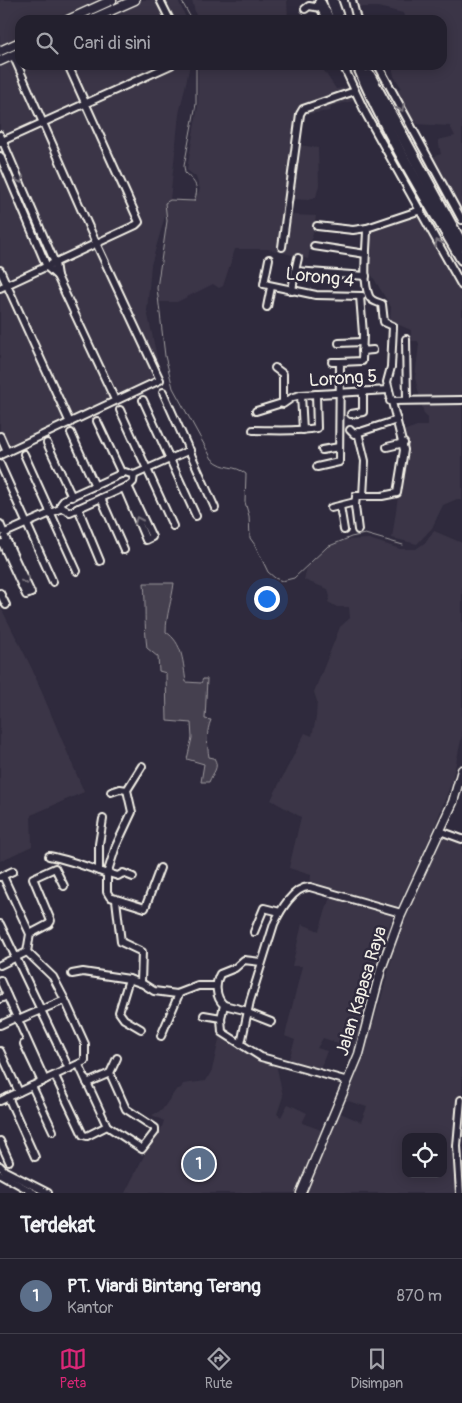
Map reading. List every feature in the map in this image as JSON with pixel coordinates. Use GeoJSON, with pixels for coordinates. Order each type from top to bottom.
{"type":"FeatureCollection","features":[{"type":"Feature","properties":{"kind":"highway"},"geometry":{"type":"LineString","coordinates":[[332,0],[337,15]]}},
{"type":"Feature","properties":{"kind":"highway"},"geometry":{"type":"LineString","coordinates":[[339,0],[344,15]]}},
{"type":"Feature","properties":{"kind":"highway"},"geometry":{"type":"LineString","coordinates":[[320,4],[326,15]]}},
{"type":"Feature","properties":{"kind":"highway"},"geometry":{"type":"LineString","coordinates":[[355,70],[462,259]]}},
{"type":"Feature","properties":{"kind":"highway"},"geometry":{"type":"LineString","coordinates":[[360,70],[371,98]]}},
{"type":"Feature","properties":{"kind":"highway"},"geometry":{"type":"LineString","coordinates":[[366,70],[388,113],[462,245]]}},
{"type":"Feature","properties":{"kind":"main road"},"geometry":{"type":"LineString","coordinates":[[79,15],[112,0]]}},
{"type":"Feature","properties":{"kind":"main road"},"geometry":{"type":"LineString","coordinates":[[101,15],[135,0]]}},
{"type":"Feature","properties":{"kind":"main road"},"geometry":{"type":"LineString","coordinates":[[0,51],[15,44]]}},
{"type":"Feature","properties":{"kind":"main road"},"geometry":{"type":"LineString","coordinates":[[0,61],[15,54]]}},
{"type":"Feature","properties":{"kind":"main road","name":"Jalan Kapasa Raya"},"geometry":{"type":"LineString","coordinates":[[301,1193],[359,1054],[384,960],[401,913],[453,802],[462,770]]}},
{"type":"Feature","properties":{"kind":"street"},"geometry":{"type":"LineString","coordinates":[[160,0],[168,15]]}},
{"type":"Feature","properties":{"kind":"street"},"geometry":{"type":"LineString","coordinates":[[352,0],[356,15]]}},
{"type":"Feature","properties":{"kind":"street"},"geometry":{"type":"LineString","coordinates":[[305,9],[309,6],[320,4]]}},
{"type":"Feature","properties":{"kind":"street"},"geometry":{"type":"LineString","coordinates":[[0,455],[70,424],[160,378],[96,244],[23,70]]}},
{"type":"Feature","properties":{"kind":"street"},"geometry":{"type":"LineString","coordinates":[[3,287],[136,225],[139,220],[70,70]]}},
{"type":"Feature","properties":{"kind":"street"},"geometry":{"type":"LineString","coordinates":[[115,400],[57,276],[54,263],[1,140],[160,70]]}},
{"type":"Feature","properties":{"kind":"street"},"geometry":{"type":"LineString","coordinates":[[345,70],[462,286]]}},
{"type":"Feature","properties":{"kind":"street"},"geometry":{"type":"LineString","coordinates":[[381,70],[462,220]]}},
{"type":"Feature","properties":{"kind":"street"},"geometry":{"type":"LineString","coordinates":[[282,247],[300,114],[303,109],[355,91]]}},
{"type":"Feature","properties":{"kind":"street"},"geometry":{"type":"LineString","coordinates":[[0,156],[48,267],[57,276]]}},
{"type":"Feature","properties":{"kind":"street"},"geometry":{"type":"LineString","coordinates":[[317,226],[353,230],[367,228],[421,210]]}},
{"type":"Feature","properties":{"kind":"street"},"geometry":{"type":"LineString","coordinates":[[358,530],[355,502],[357,495],[382,496],[399,491],[404,457],[404,442],[388,390],[393,326],[384,322],[382,304],[369,296],[366,276],[367,228]]}},
{"type":"Feature","properties":{"kind":"street"},"geometry":{"type":"LineString","coordinates":[[314,246],[366,254]]}},
{"type":"Feature","properties":{"kind":"street"},"geometry":{"type":"LineString","coordinates":[[292,291],[298,258]]}},
{"type":"Feature","properties":{"kind":"street","name":"Lorong 4"},"geometry":{"type":"LineString","coordinates":[[270,259],[266,286],[336,297],[369,296]]}},
{"type":"Feature","properties":{"kind":"street"},"geometry":{"type":"LineString","coordinates":[[0,270],[3,287],[70,424]]}},
{"type":"Feature","properties":{"kind":"street"},"geometry":{"type":"LineString","coordinates":[[295,271],[366,276]]}},
{"type":"Feature","properties":{"kind":"street"},"geometry":{"type":"LineString","coordinates":[[266,286],[267,307]]}},
{"type":"Feature","properties":{"kind":"street"},"geometry":{"type":"LineString","coordinates":[[332,362],[362,361],[360,296]]}},
{"type":"Feature","properties":{"kind":"street"},"geometry":{"type":"LineString","coordinates":[[406,338],[407,400]]}},
{"type":"Feature","properties":{"kind":"street"},"geometry":{"type":"LineString","coordinates":[[339,342],[362,342]]}},
{"type":"Feature","properties":{"kind":"street"},"geometry":{"type":"LineString","coordinates":[[362,350],[373,350]]}},
{"type":"Feature","properties":{"kind":"street"},"geometry":{"type":"LineString","coordinates":[[317,467],[338,463],[340,362]]}},
{"type":"Feature","properties":{"kind":"street","name":"Lorong 5"},"geometry":{"type":"LineString","coordinates":[[275,368],[283,375],[282,404]]}},
{"type":"Feature","properties":{"kind":"street","name":"Lorong 5"},"geometry":{"type":"LineString","coordinates":[[282,404],[293,397],[301,395],[388,390]]}},
{"type":"Feature","properties":{"kind":"street"},"geometry":{"type":"LineString","coordinates":[[351,414],[363,412],[363,391]]}},
{"type":"Feature","properties":{"kind":"street"},"geometry":{"type":"LineString","coordinates":[[163,392],[215,508]]}},
{"type":"Feature","properties":{"kind":"street"},"geometry":{"type":"LineString","coordinates":[[253,430],[303,430],[317,427],[316,394]]}},
{"type":"Feature","properties":{"kind":"street"},"geometry":{"type":"LineString","coordinates":[[301,395],[303,430]]}},
{"type":"Feature","properties":{"kind":"street"},"geometry":{"type":"LineString","coordinates":[[143,400],[196,516]]}},
{"type":"Feature","properties":{"kind":"street"},"geometry":{"type":"LineString","coordinates":[[390,401],[462,400]]}},
{"type":"Feature","properties":{"kind":"street"},"geometry":{"type":"LineString","coordinates":[[256,411],[282,404]]}},
{"type":"Feature","properties":{"kind":"street"},"geometry":{"type":"LineString","coordinates":[[120,410],[173,526]]}},
{"type":"Feature","properties":{"kind":"street"},"geometry":{"type":"LineString","coordinates":[[350,430],[353,434],[397,420]]}},
{"type":"Feature","properties":{"kind":"street"},"geometry":{"type":"LineString","coordinates":[[97,421],[122,474]]}},
{"type":"Feature","properties":{"kind":"street"},"geometry":{"type":"LineString","coordinates":[[358,432],[365,460],[363,496]]}},
{"type":"Feature","properties":{"kind":"street"},"geometry":{"type":"LineString","coordinates":[[71,433],[95,486]]}},
{"type":"Feature","properties":{"kind":"street"},"geometry":{"type":"LineString","coordinates":[[0,436],[7,452]]}},
{"type":"Feature","properties":{"kind":"street"},"geometry":{"type":"LineString","coordinates":[[387,447],[404,442]]}},
{"type":"Feature","properties":{"kind":"street"},"geometry":{"type":"LineString","coordinates":[[47,443],[72,497]]}},
{"type":"Feature","properties":{"kind":"street"},"geometry":{"type":"LineString","coordinates":[[322,450],[339,447]]}},
{"type":"Feature","properties":{"kind":"street"},"geometry":{"type":"LineString","coordinates":[[134,475],[190,450]]}},
{"type":"Feature","properties":{"kind":"street"},"geometry":{"type":"LineString","coordinates":[[24,454],[77,571]]}},
{"type":"Feature","properties":{"kind":"street"},"geometry":{"type":"LineString","coordinates":[[0,464],[53,582]]}},
{"type":"Feature","properties":{"kind":"street"},"geometry":{"type":"LineString","coordinates":[[62,508],[63,501],[95,486],[128,472],[134,475]]}},
{"type":"Feature","properties":{"kind":"street"},"geometry":{"type":"LineString","coordinates":[[62,508],[67,512],[126,487],[133,482],[134,475]]}},
{"type":"Feature","properties":{"kind":"street"},"geometry":{"type":"LineString","coordinates":[[126,487],[152,537],[146,540],[126,487]]}},
{"type":"Feature","properties":{"kind":"street"},"geometry":{"type":"LineString","coordinates":[[101,498],[124,550]]}},
{"type":"Feature","properties":{"kind":"street"},"geometry":{"type":"LineString","coordinates":[[331,508],[355,502]]}},
{"type":"Feature","properties":{"kind":"street"},"geometry":{"type":"LineString","coordinates":[[340,506],[344,530]]}},
{"type":"Feature","properties":{"kind":"street"},"geometry":{"type":"LineString","coordinates":[[3,536],[62,508]]}},
{"type":"Feature","properties":{"kind":"street"},"geometry":{"type":"LineString","coordinates":[[78,508],[100,561]]}},
{"type":"Feature","properties":{"kind":"street"},"geometry":{"type":"LineString","coordinates":[[0,524],[3,536],[26,595],[31,593],[3,536]]}},
{"type":"Feature","properties":{"kind":"street"},"geometry":{"type":"LineString","coordinates":[[0,593],[6,605]]}},
{"type":"Feature","properties":{"kind":"street"},"geometry":{"type":"LineString","coordinates":[[142,766],[127,790],[132,813],[116,846],[108,874],[107,892],[110,897],[116,900],[146,908],[160,868]]}},
{"type":"Feature","properties":{"kind":"street"},"geometry":{"type":"LineString","coordinates":[[111,792],[120,789],[127,790]]}},
{"type":"Feature","properties":{"kind":"street"},"geometry":{"type":"LineString","coordinates":[[99,871],[99,844],[103,819]]}},
{"type":"Feature","properties":{"kind":"street"},"geometry":{"type":"LineString","coordinates":[[440,830],[462,839]]}},
{"type":"Feature","properties":{"kind":"street"},"geometry":{"type":"LineString","coordinates":[[50,856],[75,861],[83,867],[108,874],[118,876],[123,873],[133,877]]}},
{"type":"Feature","properties":{"kind":"street"},"geometry":{"type":"LineString","coordinates":[[30,934],[51,921],[33,878],[55,868],[64,886]]}},
{"type":"Feature","properties":{"kind":"street"},"geometry":{"type":"LineString","coordinates":[[13,871],[1,877],[30,934],[27,952]]}},
{"type":"Feature","properties":{"kind":"street"},"geometry":{"type":"LineString","coordinates":[[241,1044],[261,962],[280,912],[299,890],[306,887],[401,913]]}},
{"type":"Feature","properties":{"kind":"street"},"geometry":{"type":"LineString","coordinates":[[116,900],[120,942],[142,952],[141,982]]}},
{"type":"Feature","properties":{"kind":"street"},"geometry":{"type":"LineString","coordinates":[[254,932],[264,908],[280,912]]}},
{"type":"Feature","properties":{"kind":"street"},"geometry":{"type":"LineString","coordinates":[[0,924],[69,1069]]}},
{"type":"Feature","properties":{"kind":"street"},"geometry":{"type":"LineString","coordinates":[[0,965],[27,952]]}},
{"type":"Feature","properties":{"kind":"street"},"geometry":{"type":"LineString","coordinates":[[0,1101],[85,1061],[85,1044],[53,977],[27,952]]}},
{"type":"Feature","properties":{"kind":"street"},"geometry":{"type":"LineString","coordinates":[[261,962],[242,960],[234,968],[220,973],[216,985],[219,1000],[224,1004],[271,1022]]}},
{"type":"Feature","properties":{"kind":"street"},"geometry":{"type":"LineString","coordinates":[[72,974],[83,972],[129,979],[141,982],[154,991],[178,994],[198,986],[216,985]]}},
{"type":"Feature","properties":{"kind":"street"},"geometry":{"type":"LineString","coordinates":[[129,979],[119,1012],[124,1019],[141,1029]]}},
{"type":"Feature","properties":{"kind":"street"},"geometry":{"type":"LineString","coordinates":[[0,980],[2,994],[44,1081]]}},
{"type":"Feature","properties":{"kind":"street"},"geometry":{"type":"LineString","coordinates":[[161,1036],[178,994]]}},
{"type":"Feature","properties":{"kind":"street"},"geometry":{"type":"LineString","coordinates":[[0,1025],[65,1000]]}},
{"type":"Feature","properties":{"kind":"street"},"geometry":{"type":"LineString","coordinates":[[224,1004],[221,1018],[222,1032],[261,1057],[348,1081]]}},
{"type":"Feature","properties":{"kind":"street"},"geometry":{"type":"LineString","coordinates":[[204,1015],[221,1018]]}},
{"type":"Feature","properties":{"kind":"street"},"geometry":{"type":"LineString","coordinates":[[0,1051],[19,1092]]}},
{"type":"Feature","properties":{"kind":"street"},"geometry":{"type":"LineString","coordinates":[[87,1083],[110,1072],[117,1058]]}},
{"type":"Feature","properties":{"kind":"street"},"geometry":{"type":"LineString","coordinates":[[80,1065],[107,1126],[142,1149],[155,1130],[153,1126],[126,1109],[110,1072]]}},
{"type":"Feature","properties":{"kind":"street"},"geometry":{"type":"LineString","coordinates":[[56,1076],[83,1135],[87,1136],[107,1126]]}},
{"type":"Feature","properties":{"kind":"street"},"geometry":{"type":"LineString","coordinates":[[32,1086],[53,1131]]}},
{"type":"Feature","properties":{"kind":"street"},"geometry":{"type":"LineString","coordinates":[[8,1097],[35,1157]]}},
{"type":"Feature","properties":{"kind":"street"},"geometry":{"type":"LineString","coordinates":[[460,1193],[457,1146],[461,1100]]}},
{"type":"Feature","properties":{"kind":"street"},"geometry":{"type":"LineString","coordinates":[[0,1141],[9,1161]]}},
{"type":"Feature","properties":{"kind":"street"},"geometry":{"type":"LineString","coordinates":[[0,1166],[48,1193]]}},
{"type":"Feature","properties":{"kind":"street"},"geometry":{"type":"LineString","coordinates":[[0,1174],[34,1193]]}},
{"type":"Feature","properties":{"kind":"shaded area"},"geometry":{"type":"Polygon","coordinates":[[[0,0],[178,0],[185,15],[15,15],[15,70],[189,70],[179,114],[170,200],[194,201],[200,189],[196,177],[187,170],[198,106],[198,70],[323,70],[336,89],[349,87],[353,101],[331,106],[330,111],[301,115],[299,145],[318,148],[319,185],[316,197],[308,200],[291,199],[290,215],[316,216],[308,259],[268,249],[235,249],[223,286],[219,288],[213,284],[177,302],[158,302],[157,288],[167,221],[165,216],[151,265],[147,311],[163,385],[0,459],[0,0]]]}},
{"type":"Feature","properties":{"kind":"shaded area"},"geometry":{"type":"Polygon","coordinates":[[[192,0],[287,0],[288,15],[196,15],[192,0]]]}},
{"type":"Feature","properties":{"kind":"shaded area"},"geometry":{"type":"Polygon","coordinates":[[[355,0],[462,0],[462,213],[432,157],[441,154],[438,140],[455,136],[450,126],[415,124],[399,98],[397,91],[401,87],[394,76],[393,70],[447,70],[447,15],[404,15],[403,13],[378,7],[357,7],[355,0]]]}},
{"type":"Feature","properties":{"kind":"shaded area"},"geometry":{"type":"Polygon","coordinates":[[[419,213],[462,296],[462,501],[457,499],[443,505],[432,528],[417,544],[392,538],[404,456],[403,431],[417,426],[427,426],[428,418],[424,414],[415,378],[419,344],[418,341],[411,341],[411,330],[390,321],[391,307],[370,272],[369,230],[419,213]]]}},
{"type":"Feature","properties":{"kind":"shaded area"},"geometry":{"type":"Polygon","coordinates":[[[434,531],[462,543],[462,736],[452,781],[433,831],[383,939],[355,1049],[323,1038],[317,1048],[327,1051],[319,1072],[288,1062],[295,1040],[285,1036],[302,966],[292,966],[302,924],[319,931],[332,891],[310,885],[311,875],[289,868],[301,817],[271,800],[305,733],[312,736],[317,701],[314,692],[340,627],[350,618],[349,607],[337,607],[328,602],[330,597],[328,589],[304,580],[307,567],[327,547],[343,540],[369,539],[400,549],[416,549],[426,542],[434,531]]]}},
{"type":"Feature","properties":{"kind":"shaded area"},"geometry":{"type":"Polygon","coordinates":[[[144,583],[174,583],[166,632],[172,637],[179,648],[186,682],[201,683],[203,679],[207,679],[205,719],[211,720],[208,733],[208,748],[209,757],[214,758],[216,761],[215,770],[209,782],[201,782],[204,764],[187,759],[192,738],[191,723],[167,721],[166,673],[159,671],[158,657],[147,648],[144,583]]]}},
{"type":"Feature","properties":{"kind":"shaded area"},"geometry":{"type":"Polygon","coordinates":[[[0,606],[32,669],[84,792],[31,815],[32,846],[0,861],[0,606]]]}},
{"type":"Feature","properties":{"kind":"shaded area"},"geometry":{"type":"Polygon","coordinates":[[[442,836],[462,842],[462,1098],[457,1098],[455,1123],[456,1193],[125,1193],[154,1136],[159,1135],[164,1121],[152,1115],[162,1110],[176,1090],[181,1088],[183,1084],[206,1081],[212,1070],[220,1036],[256,1057],[276,1064],[283,1096],[277,1114],[281,1117],[288,1104],[307,1113],[302,1123],[332,1134],[338,1112],[361,1122],[367,1107],[345,1100],[360,1065],[397,940],[442,836]]]}},
{"type":"Feature","properties":{"kind":"waterway"},"geometry":{"type":"LineString","coordinates":[[181,0],[189,15]]}},
{"type":"Feature","properties":{"kind":"waterway"},"geometry":{"type":"LineString","coordinates":[[196,70],[196,104],[184,166],[185,173],[196,185],[197,192],[194,201],[170,200],[165,203],[167,221],[157,288],[165,356],[173,388],[212,459],[217,463],[238,469],[246,474],[245,502],[249,516],[250,538],[268,572],[275,578],[282,581],[294,578],[327,547],[351,537],[365,534],[403,545]]}},
{"type":"Feature","properties":{"kind":"place","name":"PT. Viardi Bintang Terang"},"geometry":{"type":"Point","coordinates":[199,1164]}}]}
